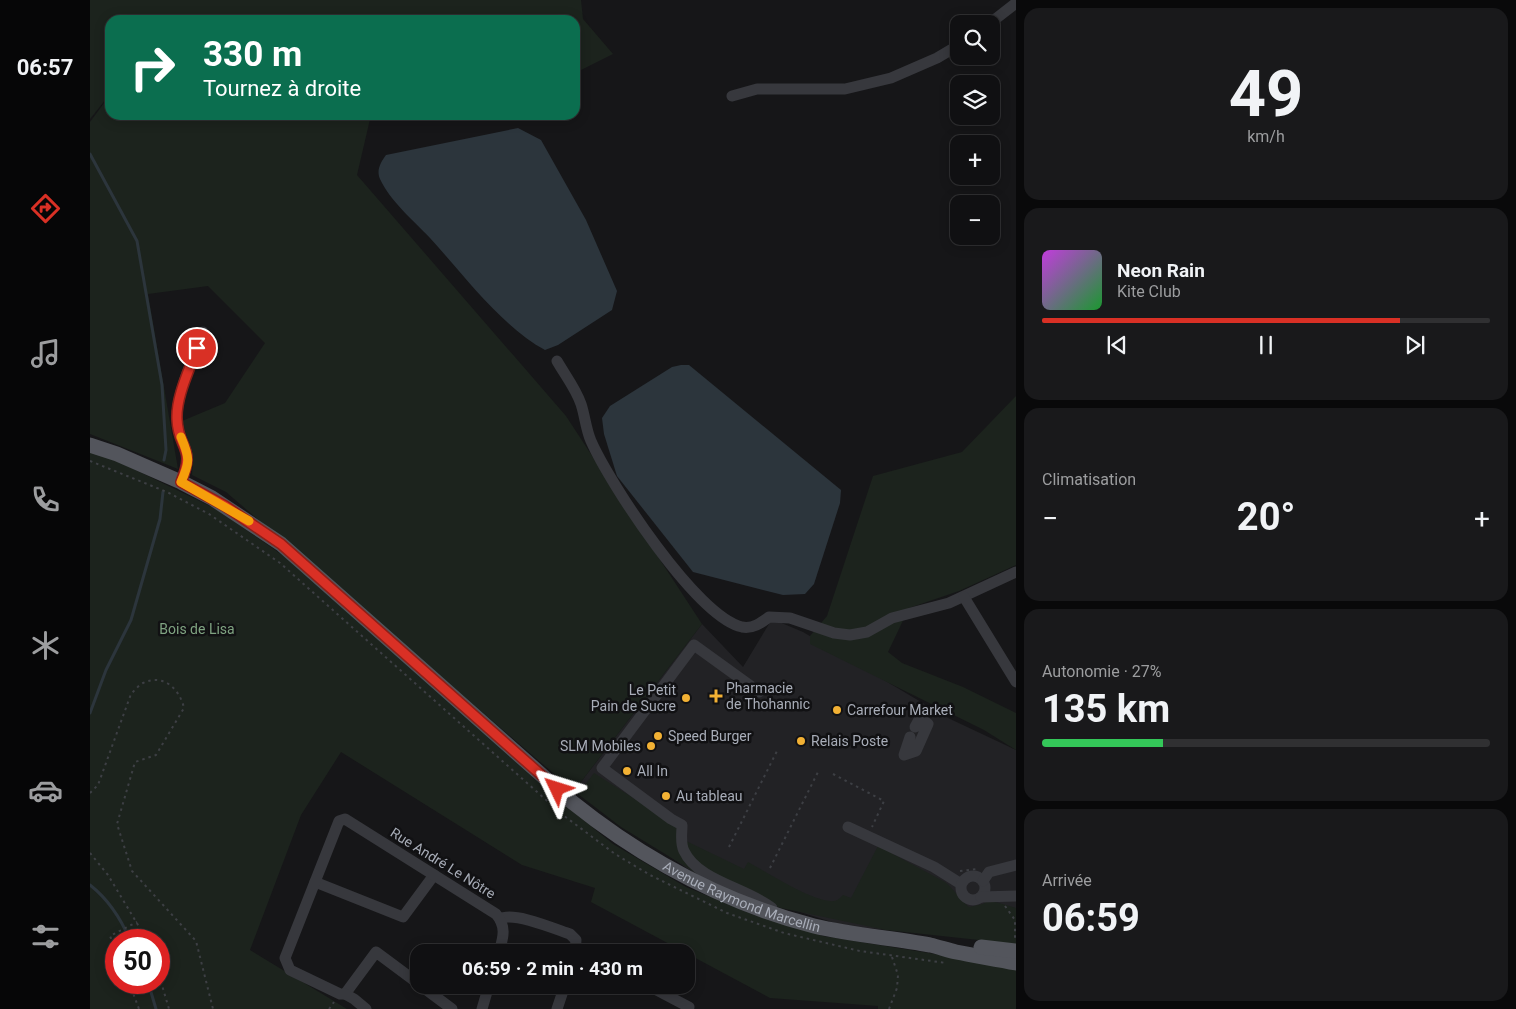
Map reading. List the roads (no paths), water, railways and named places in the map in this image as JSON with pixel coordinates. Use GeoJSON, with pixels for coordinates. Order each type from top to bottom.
{"type":"FeatureCollection","features":[{"type":"Feature","properties":{"kind":"main road","name":"Avenue Raymond Marcellin"},"geometry":{"type":"LineString","coordinates":[[90,445],[118,454],[181,482],[228,508],[281,544],[572,802],[605,829],[689,879],[728,897],[783,917],[849,933],[932,945],[954,952],[1016,962]]}},
{"type":"Feature","properties":{"kind":"main road","name":"Avenue Raymond Marcellin"},"geometry":{"type":"LineString","coordinates":[[932,945],[955,944],[1016,950]]}},
{"type":"Feature","properties":{"kind":"street"},"geometry":{"type":"LineString","coordinates":[[1000,15],[1016,3]]}},
{"type":"Feature","properties":{"kind":"street"},"geometry":{"type":"LineString","coordinates":[[732,96],[757,89],[845,89],[891,78],[950,50]]}},
{"type":"Feature","properties":{"kind":"street"},"geometry":{"type":"LineString","coordinates":[[181,482],[188,466],[189,455],[179,432],[178,404],[203,332]]}},
{"type":"Feature","properties":{"kind":"street"},"geometry":{"type":"LineString","coordinates":[[558,361],[581,403],[590,439],[621,496],[692,590],[720,618],[743,627],[758,626],[769,617],[790,618],[824,632],[850,635],[867,632],[892,618],[964,597],[1016,572]]}},
{"type":"Feature","properties":{"kind":"street"},"geometry":{"type":"LineString","coordinates":[[964,597],[1016,682]]}},
{"type":"Feature","properties":{"kind":"street"},"geometry":{"type":"LineString","coordinates":[[759,692],[694,645],[602,768],[671,819],[682,824],[681,839],[684,850],[691,862],[702,872],[769,905],[783,917]]}},
{"type":"Feature","properties":{"kind":"street","name":"Rue André Le Nôtre"},"geometry":{"type":"LineString","coordinates":[[315,882],[339,821],[345,819],[496,914],[500,919],[504,934],[501,944]]}},
{"type":"Feature","properties":{"kind":"street"},"geometry":{"type":"LineString","coordinates":[[848,827],[934,867],[961,884]]}},
{"type":"Feature","properties":{"kind":"street"},"geometry":{"type":"LineString","coordinates":[[961,884],[971,876],[982,875],[1016,865]]}},
{"type":"Feature","properties":{"kind":"street"},"geometry":{"type":"LineString","coordinates":[[366,1009],[345,994],[340,994],[290,970],[285,958],[315,882],[403,917],[434,875]]}},
{"type":"Feature","properties":{"kind":"street"},"geometry":{"type":"LineString","coordinates":[[982,875],[985,886],[982,897]]}},
{"type":"Feature","properties":{"kind":"street"},"geometry":{"type":"LineString","coordinates":[[961,884],[962,893],[968,900],[978,900],[982,897],[1016,896]]}},
{"type":"Feature","properties":{"kind":"street"},"geometry":{"type":"LineString","coordinates":[[500,919],[505,916],[518,917],[570,934],[576,940],[576,944]]}},
{"type":"Feature","properties":{"kind":"street"},"geometry":{"type":"LineString","coordinates":[[345,994],[376,952],[410,978]]}},
{"type":"Feature","properties":{"kind":"street"},"geometry":{"type":"LineString","coordinates":[[431,994],[452,1009]]}},
{"type":"Feature","properties":{"kind":"street"},"geometry":{"type":"LineString","coordinates":[[482,1009],[487,994]]}},
{"type":"Feature","properties":{"kind":"street"},"geometry":{"type":"LineString","coordinates":[[559,1009],[563,994]]}},
{"type":"Feature","properties":{"kind":"street"},"geometry":{"type":"LineString","coordinates":[[664,994],[689,1007]]}},
{"type":"Feature","properties":{"kind":"waterway"},"geometry":{"type":"LineString","coordinates":[[90,154],[137,241],[162,385],[166,450],[164,460]]}},
{"type":"Feature","properties":{"kind":"waterway"},"geometry":{"type":"LineString","coordinates":[[90,713],[106,670],[131,620],[160,519],[163,492]]}},
{"type":"Feature","properties":{"kind":"waterway"},"geometry":{"type":"LineString","coordinates":[[90,885],[103,897],[124,929]]}},
{"type":"Feature","properties":{"kind":"waterway"},"geometry":{"type":"LineString","coordinates":[[152,994],[156,1009]]}},
{"type":"Feature","properties":{"kind":"place","name":"Pharmacie de Thohannic"},"geometry":{"type":"Point","coordinates":[716,696]}},
{"type":"Feature","properties":{"kind":"place","name":"Le Petit Pain de Sucre"},"geometry":{"type":"Point","coordinates":[686,698]}},
{"type":"Feature","properties":{"kind":"place","name":"Carrefour Market"},"geometry":{"type":"Point","coordinates":[837,710]}},
{"type":"Feature","properties":{"kind":"place","name":"Speed Burger"},"geometry":{"type":"Point","coordinates":[658,736]}},
{"type":"Feature","properties":{"kind":"place","name":"Relais Poste"},"geometry":{"type":"Point","coordinates":[801,741]}},
{"type":"Feature","properties":{"kind":"place","name":"SLM Mobiles"},"geometry":{"type":"Point","coordinates":[651,746]}},
{"type":"Feature","properties":{"kind":"place","name":"All In"},"geometry":{"type":"Point","coordinates":[627,771]}},
{"type":"Feature","properties":{"kind":"place","name":"Au tableau"},"geometry":{"type":"Point","coordinates":[666,796]}},
{"type":"Feature","properties":{"kind":"park label","name":"Bois de Lisa"},"geometry":{"type":"Point","coordinates":[197,629]}}]}
